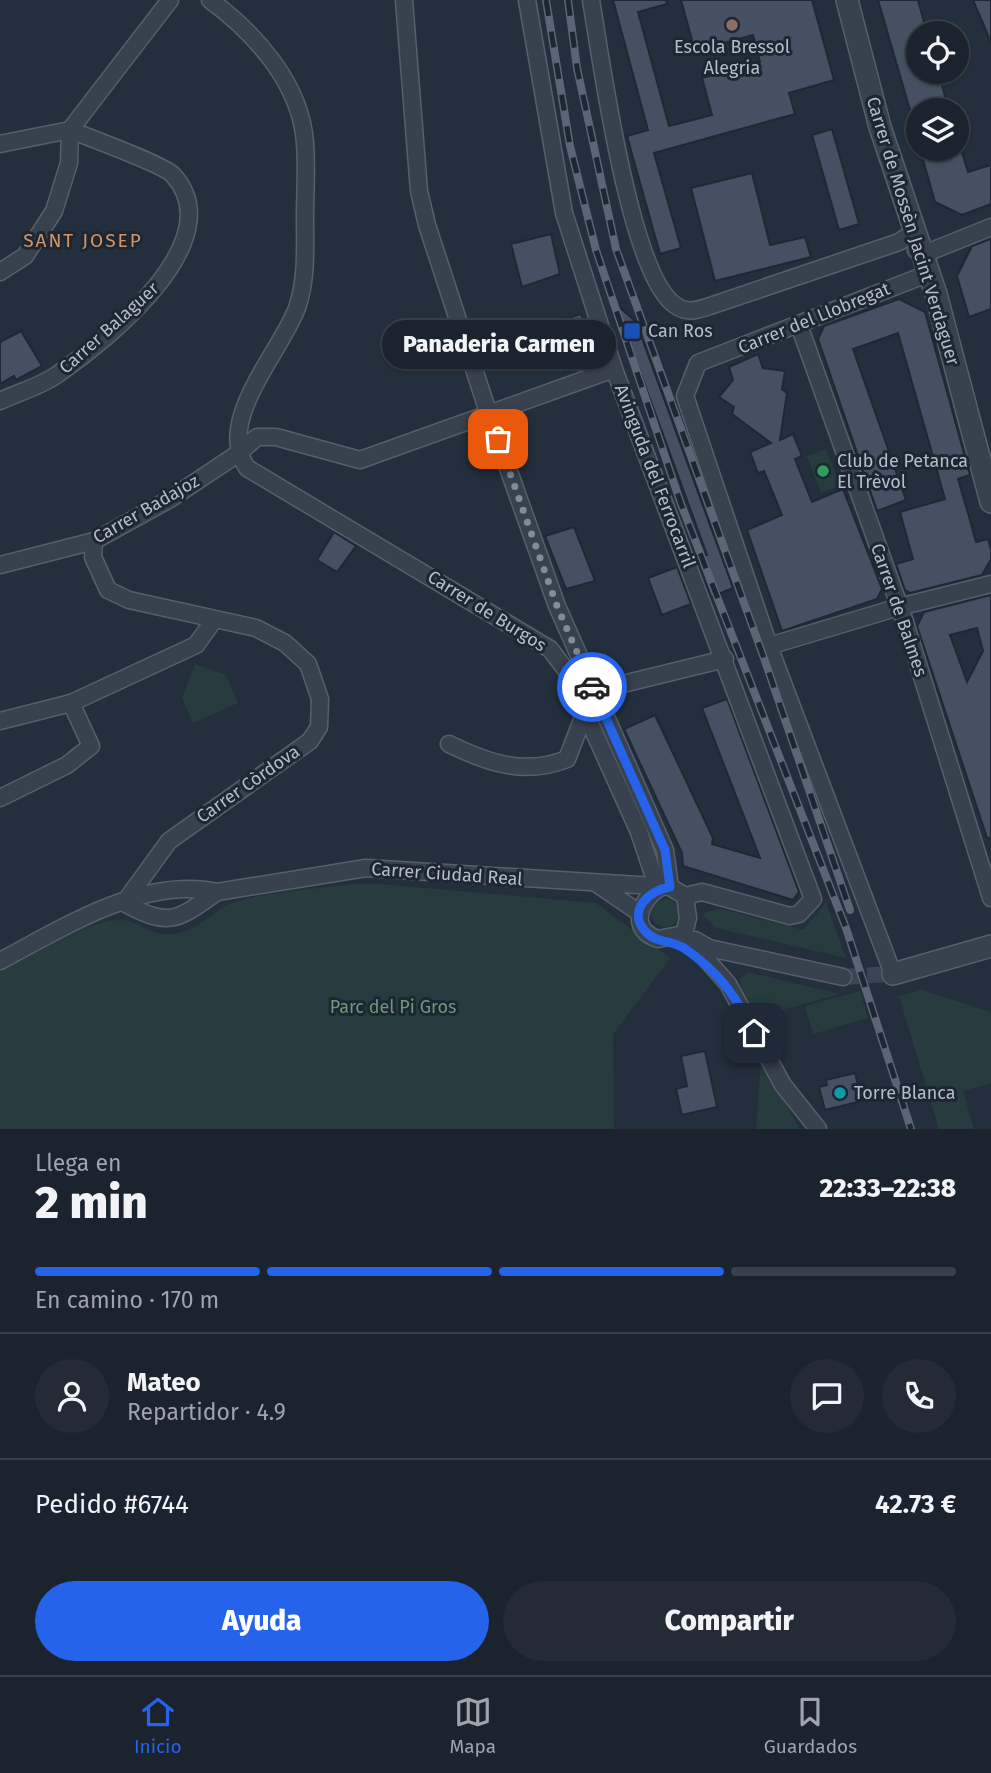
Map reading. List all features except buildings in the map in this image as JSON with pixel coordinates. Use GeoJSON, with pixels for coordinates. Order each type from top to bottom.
{"type":"FeatureCollection","features":[{"type":"Feature","properties":{"kind":"street"},"geometry":{"type":"LineString","coordinates":[[0,272],[25,256],[54,211],[69,163],[70,130],[170,0]]}},
{"type":"Feature","properties":{"kind":"street"},"geometry":{"type":"LineString","coordinates":[[211,0],[242,23],[275,64],[291,94],[305,140],[304,279],[296,309],[240,416],[238,450]]}},
{"type":"Feature","properties":{"kind":"street"},"geometry":{"type":"LineString","coordinates":[[404,0],[419,191],[489,415],[557,606],[665,850],[664,888],[643,900],[638,912]]}},
{"type":"Feature","properties":{"kind":"street","name":"Avinguda del Ferrocarril"},"geometry":{"type":"LineString","coordinates":[[527,0],[564,213],[614,369],[813,899],[799,914],[790,916],[702,892],[685,896]]}},
{"type":"Feature","properties":{"kind":"street"},"geometry":{"type":"LineString","coordinates":[[592,0],[619,164],[657,287],[675,305],[691,312],[906,237]]}},
{"type":"Feature","properties":{"kind":"street","name":"Carrer de Mossèn Jacint Verdaguer"},"geometry":{"type":"LineString","coordinates":[[848,0],[906,237],[927,264],[991,502]]}},
{"type":"Feature","properties":{"kind":"street"},"geometry":{"type":"LineString","coordinates":[[0,144],[70,130]]}},
{"type":"Feature","properties":{"kind":"street","name":"Carrer Balaguer"},"geometry":{"type":"LineString","coordinates":[[0,401],[57,375],[146,300],[168,274],[191,225],[188,197],[172,173],[70,130]]}},
{"type":"Feature","properties":{"kind":"street","name":"Carrer del Llobregat"},"geometry":{"type":"LineString","coordinates":[[769,646],[685,396],[698,363],[799,325],[927,264],[991,227]]}},
{"type":"Feature","properties":{"kind":"street","name":"Carrer de Balmes"},"geometry":{"type":"LineString","coordinates":[[799,325],[899,607],[991,898]]}},
{"type":"Feature","properties":{"kind":"street"},"geometry":{"type":"LineString","coordinates":[[489,415],[614,369]]}},
{"type":"Feature","properties":{"kind":"street","name":"Carrer Badajoz"},"geometry":{"type":"LineString","coordinates":[[0,565],[93,541],[170,499],[251,440],[262,436],[360,460],[489,415]]}},
{"type":"Feature","properties":{"kind":"street","name":"Carrer de Burgos"},"geometry":{"type":"LineString","coordinates":[[238,450],[247,468],[544,644],[566,670],[664,888]]}},
{"type":"Feature","properties":{"kind":"street","name":"Carrer Còrdova"},"geometry":{"type":"LineString","coordinates":[[93,541],[93,557],[108,590],[129,600],[256,628],[285,643],[308,664],[320,699],[319,727],[310,741],[169,841],[124,903]]}},
{"type":"Feature","properties":{"kind":"street"},"geometry":{"type":"LineString","coordinates":[[991,584],[899,607],[769,646],[893,974],[991,946]]}},
{"type":"Feature","properties":{"kind":"street"},"geometry":{"type":"LineString","coordinates":[[0,721],[71,703],[196,645],[214,620]]}},
{"type":"Feature","properties":{"kind":"street"},"geometry":{"type":"LineString","coordinates":[[594,691],[725,659]]}},
{"type":"Feature","properties":{"kind":"street"},"geometry":{"type":"LineString","coordinates":[[2,802],[67,765],[90,746],[71,703]]}},
{"type":"Feature","properties":{"kind":"street"},"geometry":{"type":"LineString","coordinates":[[449,744],[477,758],[512,767],[545,768],[567,760],[584,715]]}},
{"type":"Feature","properties":{"kind":"street","name":"Carrer Ciudad Real"},"geometry":{"type":"LineString","coordinates":[[0,961],[124,903],[160,892],[202,889],[217,892],[366,868],[664,888],[685,896]]}},
{"type":"Feature","properties":{"kind":"street"},"geometry":{"type":"LineString","coordinates":[[595,883],[638,912],[646,933],[683,948],[725,982]]}},
{"type":"Feature","properties":{"kind":"street","name":"Carrer Ciudad Real"},"geometry":{"type":"LineString","coordinates":[[124,903],[159,920],[170,920],[217,892]]}},
{"type":"Feature","properties":{"kind":"street"},"geometry":{"type":"LineString","coordinates":[[685,896],[686,926],[725,982],[783,1085],[818,1129]]}},
{"type":"Feature","properties":{"kind":"street"},"geometry":{"type":"LineString","coordinates":[[667,940],[686,926]]}},
{"type":"Feature","properties":{"kind":"street"},"geometry":{"type":"LineString","coordinates":[[686,926],[709,948],[843,976]]}},
{"type":"Feature","properties":{"kind":"street"},"geometry":{"type":"LineString","coordinates":[[725,982],[732,952]]}},
{"type":"Feature","properties":{"kind":"green space","name":"Club de Petanca El Trèvol"},"geometry":{"type":"Polygon","coordinates":[[[826,449],[840,486],[821,493],[807,456],[826,449]]]}},
{"type":"Feature","properties":{"kind":"green space"},"geometry":{"type":"Polygon","coordinates":[[[195,664],[226,675],[238,703],[193,723],[182,698],[195,664]]]}},
{"type":"Feature","properties":{"kind":"green space","name":"Parc del Pi Gros"},"geometry":{"type":"Polygon","coordinates":[[[354,884],[596,903],[670,958],[613,1034],[614,1129],[0,1129],[0,969],[58,939],[105,922],[126,920],[157,933],[178,933],[193,928],[237,901],[270,894],[354,884]]]}},
{"type":"Feature","properties":{"kind":"green space"},"geometry":{"type":"Polygon","coordinates":[[[665,899],[675,903],[679,913],[675,923],[665,927],[655,923],[651,913],[655,903],[665,899]]]}},
{"type":"Feature","properties":{"kind":"green space"},"geometry":{"type":"Polygon","coordinates":[[[826,903],[846,958],[716,928],[704,916],[705,912],[721,909],[803,930],[826,903]]]}},
{"type":"Feature","properties":{"kind":"green space"},"geometry":{"type":"Polygon","coordinates":[[[747,973],[841,994],[756,1017],[741,988],[740,979],[747,973]]]}},
{"type":"Feature","properties":{"kind":"green space"},"geometry":{"type":"Polygon","coordinates":[[[922,990],[991,1012],[991,1083],[963,1091],[974,1129],[939,1129],[899,996],[922,990]]]}},
{"type":"Feature","properties":{"kind":"green space"},"geometry":{"type":"Polygon","coordinates":[[[860,991],[868,1018],[813,1034],[805,1006],[860,991]]]}},
{"type":"Feature","properties":{"kind":"green space"},"geometry":{"type":"Polygon","coordinates":[[[761,1062],[800,1129],[756,1129],[761,1062]]]}},
{"type":"Feature","properties":{"kind":"tunnel"},"geometry":{"type":"LineString","coordinates":[[843,977],[893,974]]}},
{"type":"Feature","properties":{"kind":"railway"},"geometry":{"type":"LineString","coordinates":[[546,0],[570,146],[596,250],[681,504],[846,928],[911,1129]]}},
{"type":"Feature","properties":{"kind":"railway"},"geometry":{"type":"LineString","coordinates":[[568,0],[577,68],[616,249],[765,661],[850,910]]}},
{"type":"Feature","properties":{"kind":"way so far"},"geometry":{"type":"LineString","coordinates":[[498,439],[557,606],[592,687]]}},
{"type":"Feature","properties":{"kind":"place","name":"Escola Bressol Alegria"},"geometry":{"type":"Point","coordinates":[732,25]}},
{"type":"Feature","properties":{"kind":"place","name":"Can Ros"},"geometry":{"type":"Point","coordinates":[632,331]}},
{"type":"Feature","properties":{"kind":"place","name":"Panaderia Carmen"},"geometry":{"type":"Point","coordinates":[498,439]}},
{"type":"Feature","properties":{"kind":"place","name":"Club de Petanca El Trèvol"},"geometry":{"type":"Point","coordinates":[823,471]}},
{"type":"Feature","properties":{"kind":"place","name":"Torre Blanca"},"geometry":{"type":"Point","coordinates":[840,1093]}},
{"type":"Feature","properties":{"kind":"district","name":"SANT JOSEP"},"geometry":{"type":"Point","coordinates":[83,240]}},
{"type":"Feature","properties":{"kind":"route"},"geometry":{"type":"LineString","coordinates":[[592,687],[665,850],[670,887],[658,889],[643,900],[638,912],[640,925],[653,938],[667,940],[683,948],[727,984],[754,1033]]}}]}
